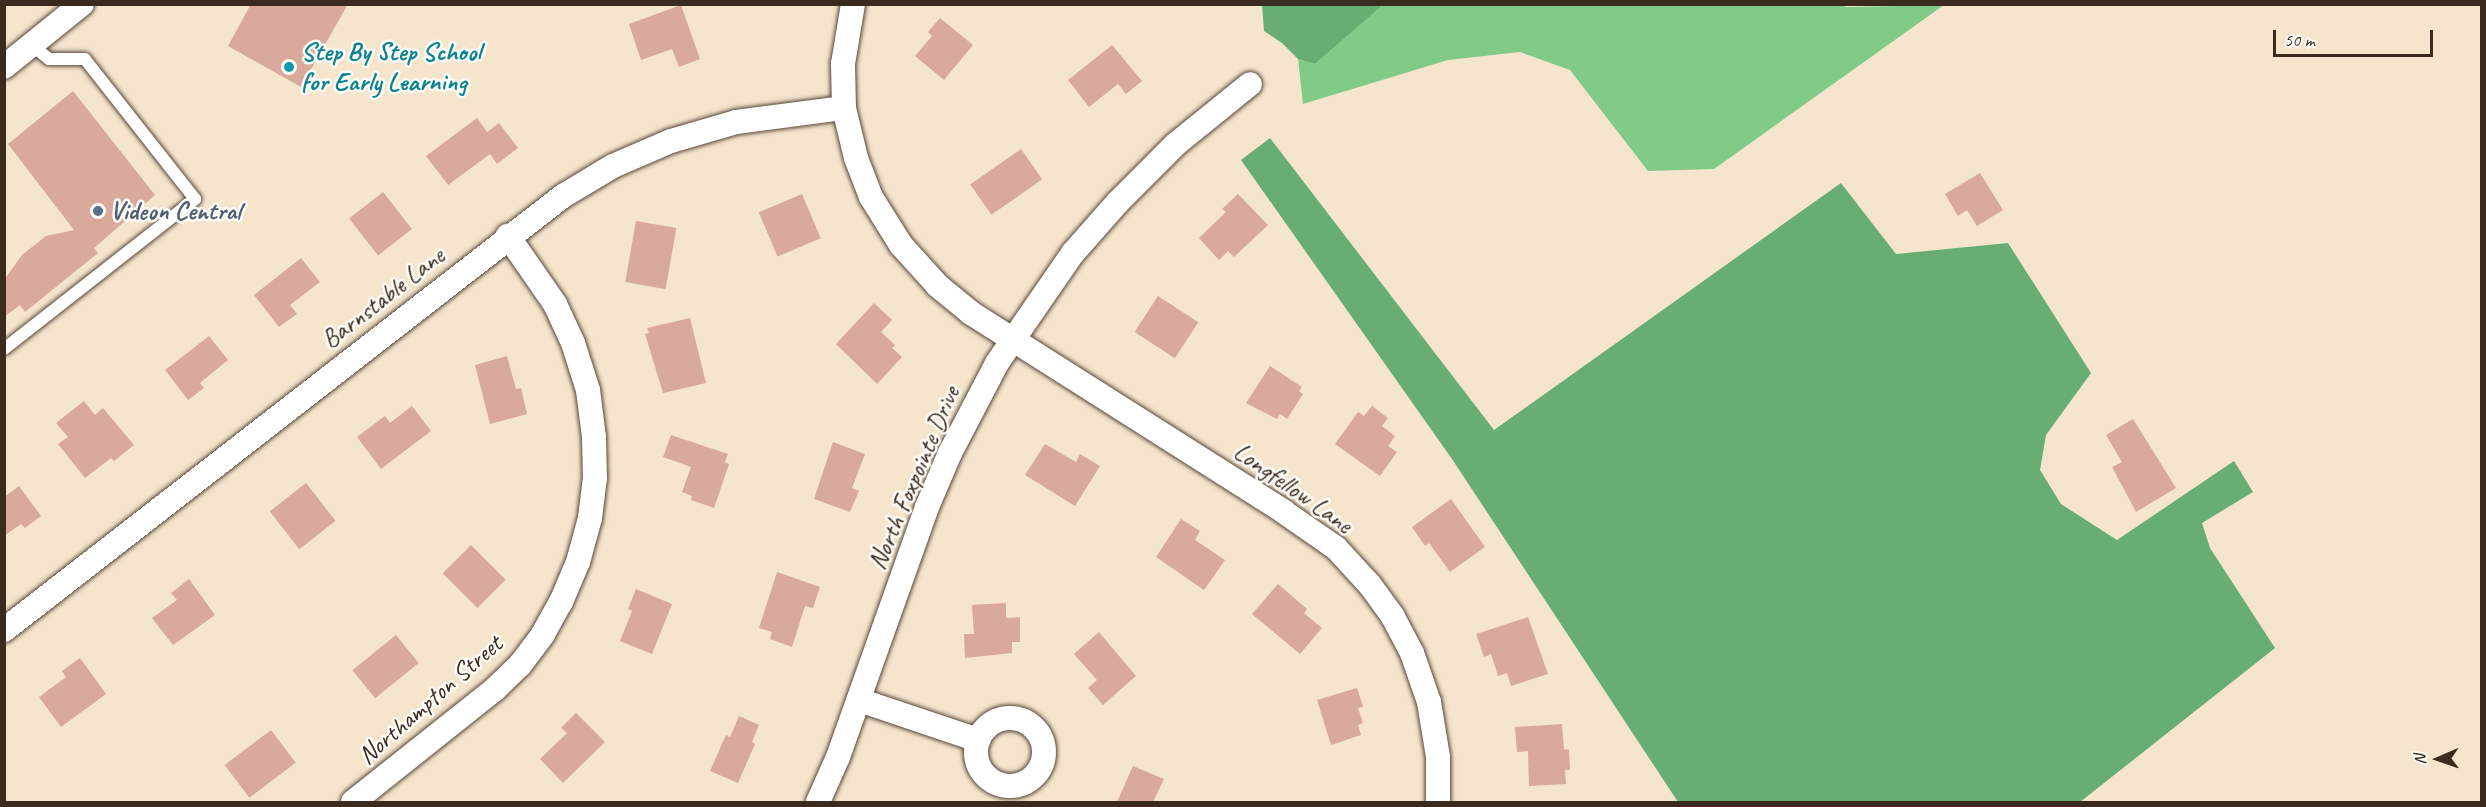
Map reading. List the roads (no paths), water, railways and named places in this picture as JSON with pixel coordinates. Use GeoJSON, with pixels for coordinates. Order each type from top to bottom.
{"type":"FeatureCollection","features":[{"type":"Feature","properties":{"kind":"street"},"geometry":{"type":"LineString","coordinates":[[4,66],[82,4]]}},
{"type":"Feature","properties":{"kind":"street","name":"Longfellow Lane"},"geometry":{"type":"LineString","coordinates":[[853,4],[843,64],[844,108],[855,158],[871,197],[901,245],[938,286],[1011,339],[1284,512],[1336,548],[1393,617],[1412,653],[1429,702],[1438,757],[1438,802]]}},
{"type":"Feature","properties":{"kind":"street","name":"North Foxpointe Drive"},"geometry":{"type":"LineString","coordinates":[[818,802],[859,700],[945,464],[978,395],[1011,339],[1073,253],[1118,202],[1176,144],[1250,84]]}},
{"type":"Feature","properties":{"kind":"street","name":"Barnstable Lane"},"geometry":{"type":"LineString","coordinates":[[4,630],[508,236],[563,196],[612,166],[671,141],[736,122],[844,108]]}},
{"type":"Feature","properties":{"kind":"street","name":"Northampton Street"},"geometry":{"type":"LineString","coordinates":[[353,802],[495,690],[520,665],[543,634],[561,602],[578,562],[590,518],[595,479],[588,390],[573,343],[555,304],[508,236]]}},
{"type":"Feature","properties":{"kind":"street"},"geometry":{"type":"LineString","coordinates":[[859,700],[978,740]]}},
{"type":"Feature","properties":{"kind":"lane"},"geometry":{"type":"LineString","coordinates":[[4,349],[195,200],[85,59],[49,59],[32,45]]}},
{"type":"Feature","properties":{"kind":"place","name":"Step By Step School for Early Learning"},"geometry":{"type":"Point","coordinates":[289,67]}},
{"type":"Feature","properties":{"kind":"place","name":"Videon Central"},"geometry":{"type":"Point","coordinates":[98,211]}}]}
